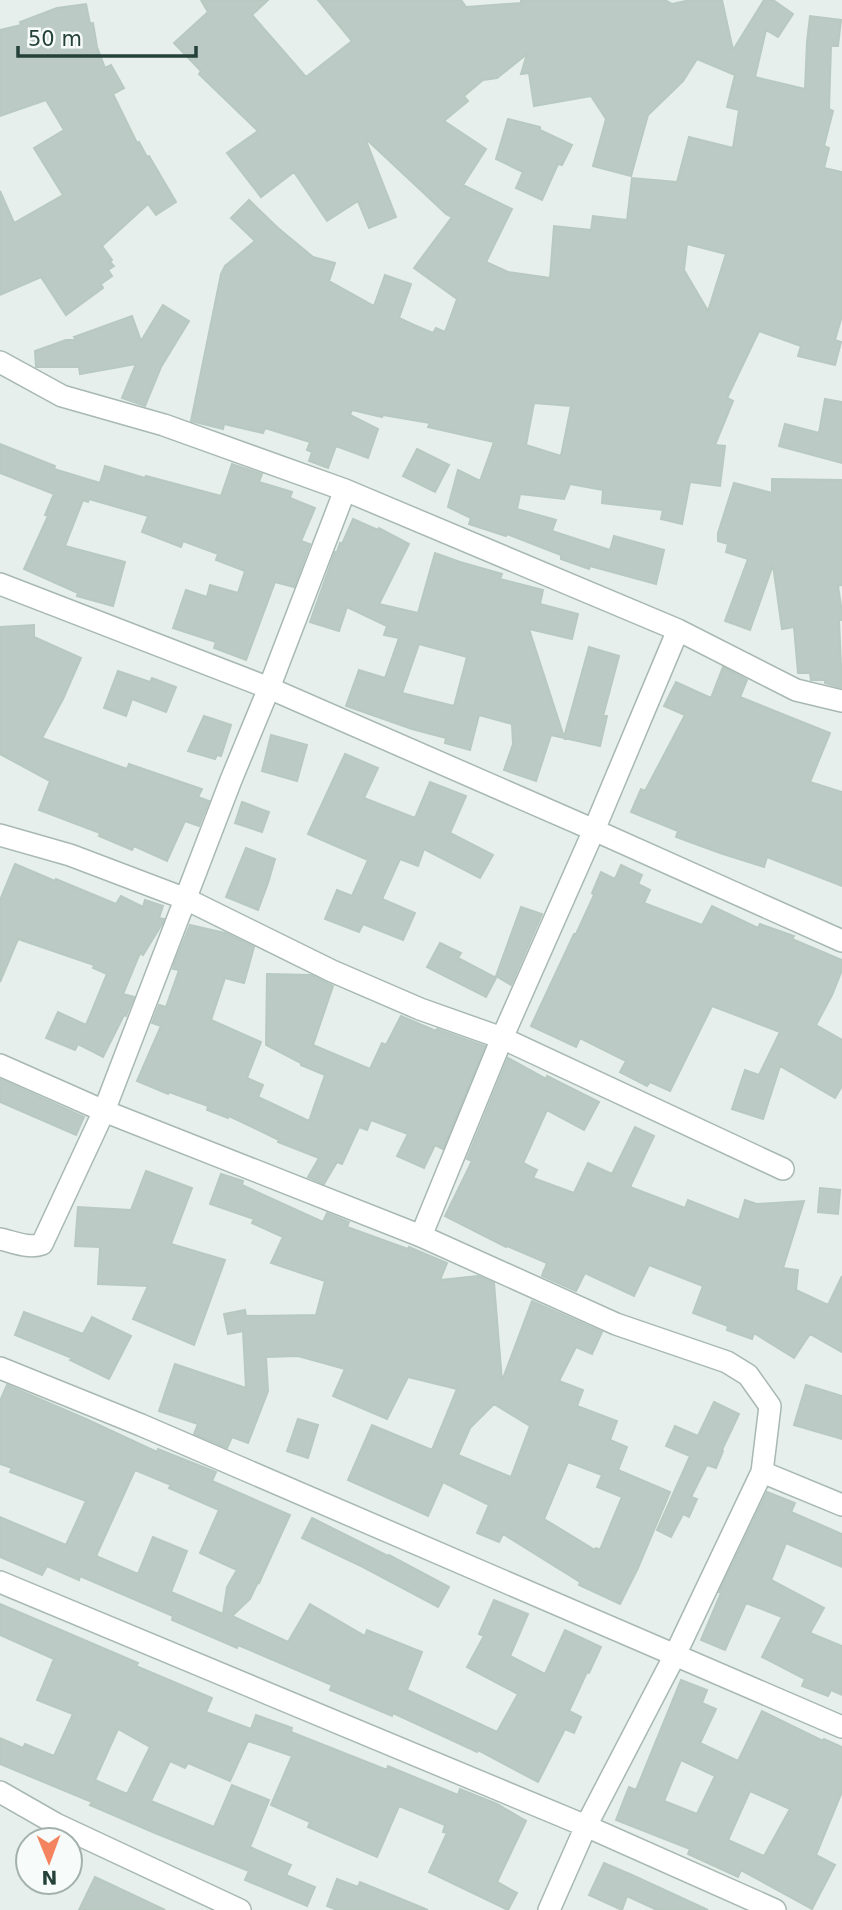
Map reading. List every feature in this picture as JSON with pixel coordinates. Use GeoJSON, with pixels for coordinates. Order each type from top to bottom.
{"type":"FeatureCollection","features":[{"type":"Feature","properties":{"kind":"street"},"geometry":{"type":"LineString","coordinates":[[0,362],[62,396],[164,425],[345,490],[678,630],[796,690],[842,701]]}},
{"type":"Feature","properties":{"kind":"street"},"geometry":{"type":"LineString","coordinates":[[0,1239],[26,1246],[36,1247],[43,1244],[104,1111],[345,490]]}},
{"type":"Feature","properties":{"kind":"street"},"geometry":{"type":"LineString","coordinates":[[0,584],[269,688],[842,941]]}},
{"type":"Feature","properties":{"kind":"street"},"geometry":{"type":"LineString","coordinates":[[421,1236],[502,1038],[678,630]]}},
{"type":"Feature","properties":{"kind":"street"},"geometry":{"type":"LineString","coordinates":[[0,835],[70,855],[186,899],[332,971],[420,1009],[502,1038],[783,1169]]}},
{"type":"Feature","properties":{"kind":"street"},"geometry":{"type":"LineString","coordinates":[[0,1065],[104,1111],[421,1236],[616,1324],[727,1362],[748,1375],[770,1406],[762,1472],[674,1655],[586,1826],[549,1910]]}},
{"type":"Feature","properties":{"kind":"street"},"geometry":{"type":"LineString","coordinates":[[0,1368],[141,1425],[842,1727]]}},
{"type":"Feature","properties":{"kind":"street"},"geometry":{"type":"LineString","coordinates":[[762,1472],[842,1505]]}},
{"type":"Feature","properties":{"kind":"street"},"geometry":{"type":"LineString","coordinates":[[0,1582],[586,1826],[775,1910]]}},
{"type":"Feature","properties":{"kind":"street"},"geometry":{"type":"LineString","coordinates":[[0,1792],[56,1824],[240,1910]]}},
{"type":"Feature","properties":{"kind":"building"},"geometry":{"type":"Polygon","coordinates":[[[201,0],[268,0],[252,15],[306,77],[352,41],[318,0],[461,0],[466,7],[521,3],[521,0],[665,0],[672,4],[690,0],[722,0],[733,50],[764,0],[773,0],[793,14],[778,37],[766,30],[755,77],[805,89],[810,16],[841,20],[838,46],[831,46],[829,109],[833,111],[824,146],[829,148],[824,168],[842,172],[842,316],[835,340],[841,342],[835,365],[798,356],[801,346],[759,331],[727,398],[733,401],[715,445],[725,446],[720,486],[690,482],[682,524],[661,519],[663,510],[602,503],[603,490],[570,484],[564,499],[520,494],[517,509],[556,520],[552,531],[610,550],[614,536],[664,550],[656,584],[590,566],[589,569],[561,559],[561,555],[507,534],[506,536],[469,524],[471,518],[448,507],[458,470],[480,481],[494,442],[428,427],[430,423],[352,410],[350,415],[378,429],[368,458],[336,446],[328,468],[309,461],[312,452],[307,450],[310,442],[265,428],[263,433],[224,424],[223,429],[191,421],[221,274],[225,266],[255,241],[231,218],[249,200],[313,257],[335,263],[329,281],[374,306],[385,275],[411,284],[399,318],[433,333],[436,328],[445,332],[457,299],[414,268],[452,217],[365,138],[396,217],[369,228],[358,201],[327,221],[294,172],[261,197],[227,153],[258,131],[199,74],[201,71],[174,43],[208,12],[201,0]],[[527,54],[497,78],[483,80],[464,96],[468,101],[444,121],[486,149],[463,185],[512,209],[486,262],[508,272],[550,278],[554,226],[591,230],[593,216],[627,220],[632,178],[677,182],[689,137],[733,148],[739,110],[727,107],[735,75],[697,59],[683,81],[648,115],[631,176],[593,166],[606,119],[591,96],[534,106],[529,73],[521,74],[527,54]],[[687,244],[684,270],[708,311],[726,254],[687,244]],[[534,403],[526,445],[561,456],[571,406],[534,403]]]}},
{"type":"Feature","properties":{"kind":"building"},"geometry":{"type":"Polygon","coordinates":[[[86,4],[105,68],[111,65],[124,88],[113,94],[137,143],[139,142],[147,157],[149,156],[176,202],[156,215],[148,204],[102,246],[114,266],[108,270],[112,276],[101,284],[103,288],[66,315],[41,277],[0,295],[0,191],[14,223],[63,195],[34,148],[64,130],[46,100],[0,116],[0,30],[21,25],[20,22],[57,8],[86,4]]]}},
{"type":"Feature","properties":{"kind":"building"},"geometry":{"type":"Polygon","coordinates":[[[508,119],[540,127],[540,130],[572,145],[562,165],[558,164],[542,200],[516,188],[523,172],[496,159],[508,119]]]}},
{"type":"Feature","properties":{"kind":"building"},"geometry":{"type":"Polygon","coordinates":[[[163,305],[189,321],[161,367],[145,406],[122,398],[136,364],[80,374],[79,367],[36,367],[35,351],[66,340],[76,340],[74,337],[132,316],[141,341],[163,305]]]}},
{"type":"Feature","properties":{"kind":"building"},"geometry":{"type":"Polygon","coordinates":[[[825,399],[842,402],[842,463],[779,446],[785,424],[819,433],[825,399]]]}},
{"type":"Feature","properties":{"kind":"building"},"geometry":{"type":"Polygon","coordinates":[[[0,444],[55,466],[54,469],[100,483],[105,466],[221,496],[232,464],[262,474],[259,482],[292,492],[290,498],[315,508],[301,541],[310,544],[294,587],[275,582],[246,660],[214,648],[216,642],[173,628],[186,590],[207,597],[210,585],[238,593],[245,571],[216,560],[218,554],[183,541],[181,547],[142,532],[148,516],[89,499],[88,502],[83,500],[65,546],[125,562],[113,606],[77,596],[78,593],[24,569],[48,516],[45,515],[54,494],[0,473],[0,444]]]}},
{"type":"Feature","properties":{"kind":"building"},"geometry":{"type":"Polygon","coordinates":[[[417,449],[449,465],[435,492],[403,476],[417,449]]]}},
{"type":"Feature","properties":{"kind":"building"},"geometry":{"type":"Polygon","coordinates":[[[772,479],[842,480],[842,585],[838,586],[842,612],[842,620],[839,620],[842,688],[825,683],[825,680],[811,680],[810,673],[798,673],[794,627],[782,629],[773,565],[750,630],[725,621],[748,559],[726,552],[728,544],[718,541],[718,533],[734,483],[772,493],[772,479]]]}},
{"type":"Feature","properties":{"kind":"building"},"geometry":{"type":"Polygon","coordinates":[[[353,519],[378,530],[379,528],[409,544],[379,604],[418,613],[435,553],[502,574],[500,579],[543,590],[540,604],[578,614],[572,639],[529,629],[564,737],[589,647],[619,656],[603,716],[607,716],[600,746],[551,735],[536,781],[504,770],[513,744],[512,724],[479,715],[470,750],[445,743],[446,738],[346,706],[359,670],[385,678],[399,638],[384,635],[387,626],[347,607],[339,631],[310,622],[335,552],[340,543],[342,544],[353,519]],[[419,644],[402,693],[454,706],[467,657],[419,644]]]}},
{"type":"Feature","properties":{"kind":"building"},"geometry":{"type":"Polygon","coordinates":[[[34,625],[34,637],[81,658],[42,738],[127,769],[129,764],[202,789],[198,797],[209,801],[199,826],[185,821],[167,861],[134,846],[132,850],[99,836],[100,833],[39,810],[50,781],[0,754],[0,627],[34,625]]]}},
{"type":"Feature","properties":{"kind":"building"},"geometry":{"type":"Polygon","coordinates":[[[723,667],[747,680],[740,697],[830,733],[810,782],[842,792],[842,886],[767,857],[764,867],[720,853],[676,837],[678,831],[631,812],[641,789],[645,791],[685,715],[664,706],[676,682],[711,698],[723,667]]]}},
{"type":"Feature","properties":{"kind":"building"},"geometry":{"type":"Polygon","coordinates":[[[118,671],[150,682],[152,678],[176,687],[166,712],[132,699],[126,716],[104,708],[118,671]]]}},
{"type":"Feature","properties":{"kind":"building"},"geometry":{"type":"Polygon","coordinates":[[[204,716],[231,725],[221,756],[217,755],[215,759],[188,751],[204,716]]]}},
{"type":"Feature","properties":{"kind":"building"},"geometry":{"type":"Polygon","coordinates":[[[271,735],[307,745],[297,781],[262,771],[271,735]]]}},
{"type":"Feature","properties":{"kind":"building"},"geometry":{"type":"Polygon","coordinates":[[[345,754],[378,768],[364,798],[415,818],[430,782],[466,796],[450,833],[493,855],[480,878],[424,849],[418,866],[400,859],[382,899],[415,913],[403,940],[363,924],[359,932],[325,919],[337,890],[352,896],[368,860],[308,834],[345,754]]]}},
{"type":"Feature","properties":{"kind":"building"},"geometry":{"type":"Polygon","coordinates":[[[242,802],[269,812],[262,832],[235,823],[242,802]]]}},
{"type":"Feature","properties":{"kind":"building"},"geometry":{"type":"Polygon","coordinates":[[[246,848],[275,859],[258,910],[226,897],[246,848]]]}},
{"type":"Feature","properties":{"kind":"building"},"geometry":{"type":"Polygon","coordinates":[[[15,864],[116,904],[121,896],[143,907],[145,900],[163,906],[159,918],[164,919],[162,924],[143,955],[140,953],[123,994],[134,997],[103,1057],[78,1044],[75,1050],[46,1038],[58,1012],[86,1025],[107,974],[93,968],[94,965],[18,939],[0,982],[0,900],[15,864]]]}},
{"type":"Feature","properties":{"kind":"building"},"geometry":{"type":"Polygon","coordinates":[[[621,865],[642,875],[638,884],[650,890],[644,903],[702,925],[712,906],[758,928],[760,924],[794,936],[792,939],[842,960],[842,970],[832,995],[816,1025],[842,1040],[842,1086],[835,1098],[780,1066],[763,1119],[732,1109],[745,1070],[759,1075],[780,1032],[712,1006],[670,1091],[650,1082],[647,1086],[620,1072],[626,1061],[580,1038],[576,1047],[531,1026],[594,895],[592,893],[601,872],[615,879],[621,865]]]}},
{"type":"Feature","properties":{"kind":"building"},"geometry":{"type":"Polygon","coordinates":[[[521,907],[542,914],[511,985],[496,976],[521,907]]]}},
{"type":"Feature","properties":{"kind":"building"},"geometry":{"type":"Polygon","coordinates":[[[190,925],[225,933],[254,947],[244,983],[225,978],[211,1020],[261,1042],[247,1078],[263,1085],[258,1097],[309,1121],[325,1075],[266,1045],[267,974],[311,975],[333,986],[313,1045],[370,1069],[382,1043],[386,1045],[401,1016],[436,1031],[437,1029],[485,1046],[443,1149],[435,1145],[424,1168],[397,1156],[408,1134],[371,1120],[367,1130],[359,1127],[342,1164],[337,1162],[324,1184],[308,1177],[319,1158],[278,1142],[279,1140],[229,1116],[228,1118],[207,1110],[208,1106],[137,1081],[161,1026],[152,1023],[159,1005],[166,1007],[179,970],[173,969],[174,964],[190,925]]]}},
{"type":"Feature","properties":{"kind":"building"},"geometry":{"type":"Polygon","coordinates":[[[440,943],[461,953],[458,958],[496,978],[486,997],[427,967],[440,943]]]}},
{"type":"Feature","properties":{"kind":"building"},"geometry":{"type":"Polygon","coordinates":[[[508,1058],[546,1079],[547,1076],[599,1102],[584,1130],[547,1110],[523,1163],[537,1170],[533,1178],[574,1193],[588,1163],[612,1174],[635,1127],[654,1136],[630,1187],[685,1208],[688,1200],[739,1220],[745,1200],[757,1204],[804,1201],[783,1268],[798,1270],[796,1290],[828,1305],[842,1276],[842,1352],[810,1334],[794,1358],[754,1333],[752,1339],[727,1330],[728,1326],[693,1313],[703,1286],[649,1265],[634,1296],[585,1273],[576,1291],[542,1276],[544,1270],[549,1270],[545,1268],[547,1263],[506,1247],[445,1216],[472,1161],[467,1159],[508,1058]]]}},
{"type":"Feature","properties":{"kind":"building"},"geometry":{"type":"Polygon","coordinates":[[[0,1079],[84,1117],[76,1135],[0,1102],[0,1079]]]}},
{"type":"Feature","properties":{"kind":"building"},"geometry":{"type":"Polygon","coordinates":[[[146,1171],[192,1188],[171,1244],[225,1260],[194,1345],[133,1319],[148,1286],[98,1284],[100,1247],[75,1246],[78,1207],[131,1210],[146,1171]]]}},
{"type":"Feature","properties":{"kind":"building"},"geometry":{"type":"Polygon","coordinates":[[[221,1174],[243,1181],[242,1185],[323,1222],[327,1213],[349,1222],[347,1227],[408,1249],[409,1247],[447,1263],[440,1280],[478,1276],[494,1283],[502,1381],[532,1301],[602,1332],[592,1354],[576,1347],[559,1381],[583,1390],[577,1406],[617,1421],[610,1440],[627,1447],[618,1470],[670,1492],[620,1604],[579,1585],[580,1582],[503,1534],[499,1542],[477,1533],[489,1505],[443,1482],[428,1516],[348,1480],[372,1425],[432,1450],[457,1389],[408,1377],[387,1419],[333,1396],[345,1369],[298,1356],[266,1357],[268,1391],[248,1443],[232,1437],[227,1448],[194,1434],[198,1424],[159,1411],[175,1364],[246,1388],[243,1331],[228,1334],[224,1314],[245,1310],[246,1316],[316,1315],[325,1281],[271,1263],[283,1237],[252,1223],[254,1219],[210,1204],[221,1174]],[[494,1404],[470,1428],[458,1455],[511,1477],[530,1426],[494,1404]],[[568,1462],[544,1519],[595,1550],[600,1550],[622,1497],[597,1487],[602,1475],[568,1462]]]}},
{"type":"Feature","properties":{"kind":"building"},"geometry":{"type":"Polygon","coordinates":[[[820,1188],[840,1190],[838,1214],[818,1212],[820,1188]]]}},
{"type":"Feature","properties":{"kind":"building"},"geometry":{"type":"Polygon","coordinates":[[[24,1312],[83,1334],[92,1317],[131,1336],[109,1379],[70,1360],[72,1358],[15,1335],[24,1312]]]}},
{"type":"Feature","properties":{"kind":"building"},"geometry":{"type":"Polygon","coordinates":[[[7,1385],[157,1452],[158,1449],[216,1472],[212,1481],[290,1515],[250,1599],[232,1616],[288,1642],[310,1604],[365,1636],[367,1630],[422,1652],[407,1690],[497,1732],[518,1694],[467,1667],[484,1636],[479,1634],[494,1600],[528,1614],[510,1656],[545,1674],[565,1630],[601,1647],[569,1711],[581,1717],[574,1733],[565,1729],[538,1782],[478,1750],[477,1752],[393,1713],[392,1716],[330,1690],[332,1685],[172,1620],[173,1616],[80,1576],[79,1580],[47,1566],[42,1575],[0,1557],[0,1517],[66,1545],[86,1501],[10,1472],[12,1468],[0,1464],[0,1401],[7,1385]],[[135,1470],[96,1556],[138,1574],[153,1537],[187,1551],[171,1592],[223,1614],[227,1587],[237,1570],[200,1553],[219,1510],[169,1488],[171,1485],[135,1470]]]}},
{"type":"Feature","properties":{"kind":"building"},"geometry":{"type":"Polygon","coordinates":[[[806,1385],[842,1396],[842,1439],[794,1425],[806,1385]]]}},
{"type":"Feature","properties":{"kind":"building"},"geometry":{"type":"Polygon","coordinates":[[[714,1402],[739,1414],[716,1468],[707,1465],[691,1497],[697,1499],[689,1517],[683,1514],[671,1537],[657,1530],[690,1456],[666,1446],[675,1426],[698,1436],[714,1402]]]}},
{"type":"Feature","properties":{"kind":"building"},"geometry":{"type":"Polygon","coordinates":[[[298,1419],[318,1425],[308,1458],[287,1451],[298,1419]]]}},
{"type":"Feature","properties":{"kind":"building"},"geometry":{"type":"Polygon","coordinates":[[[767,1492],[795,1503],[791,1512],[842,1534],[842,1567],[786,1543],[771,1580],[824,1608],[810,1633],[842,1646],[842,1695],[831,1690],[828,1696],[802,1686],[805,1679],[762,1657],[782,1617],[746,1603],[725,1650],[701,1640],[721,1593],[719,1592],[767,1492]]]}},
{"type":"Feature","properties":{"kind":"building"},"geometry":{"type":"Polygon","coordinates":[[[312,1518],[449,1587],[438,1607],[302,1538],[312,1518]]]}},
{"type":"Feature","properties":{"kind":"building"},"geometry":{"type":"Polygon","coordinates":[[[0,1604],[212,1698],[206,1712],[251,1729],[256,1715],[292,1728],[291,1732],[387,1770],[388,1766],[458,1795],[460,1789],[497,1804],[526,1821],[497,1882],[517,1893],[508,1910],[429,1872],[447,1833],[443,1832],[445,1825],[399,1806],[377,1857],[308,1827],[310,1822],[271,1805],[292,1756],[248,1741],[230,1781],[188,1763],[185,1768],[170,1761],[151,1801],[214,1827],[232,1785],[269,1800],[250,1847],[291,1865],[286,1875],[315,1887],[307,1906],[245,1880],[249,1871],[155,1833],[90,1805],[92,1802],[0,1764],[0,1738],[23,1748],[25,1744],[54,1756],[73,1714],[37,1700],[54,1659],[0,1635],[0,1604]],[[118,1729],[95,1780],[127,1794],[150,1747],[118,1729]]]}},
{"type":"Feature","properties":{"kind":"building"},"geometry":{"type":"Polygon","coordinates":[[[681,1680],[707,1690],[702,1703],[716,1709],[700,1743],[738,1761],[762,1711],[823,1741],[824,1739],[842,1747],[842,1792],[816,1855],[835,1865],[812,1909],[741,1870],[738,1877],[688,1854],[690,1849],[616,1820],[629,1787],[636,1790],[681,1680]],[[681,1760],[664,1801],[697,1814],[715,1776],[681,1760]],[[750,1791],[728,1840],[764,1856],[790,1809],[750,1791]]]}},
{"type":"Feature","properties":{"kind":"building"},"geometry":{"type":"Polygon","coordinates":[[[604,1863],[708,1910],[657,1910],[627,1896],[622,1910],[589,1895],[604,1863]]]}},
{"type":"Feature","properties":{"kind":"building"},"geometry":{"type":"Polygon","coordinates":[[[95,1877],[165,1910],[79,1910],[95,1877]]]}},
{"type":"Feature","properties":{"kind":"building"},"geometry":{"type":"Polygon","coordinates":[[[337,1879],[358,1887],[360,1882],[428,1910],[337,1910],[327,1906],[337,1879]]]}}]}
